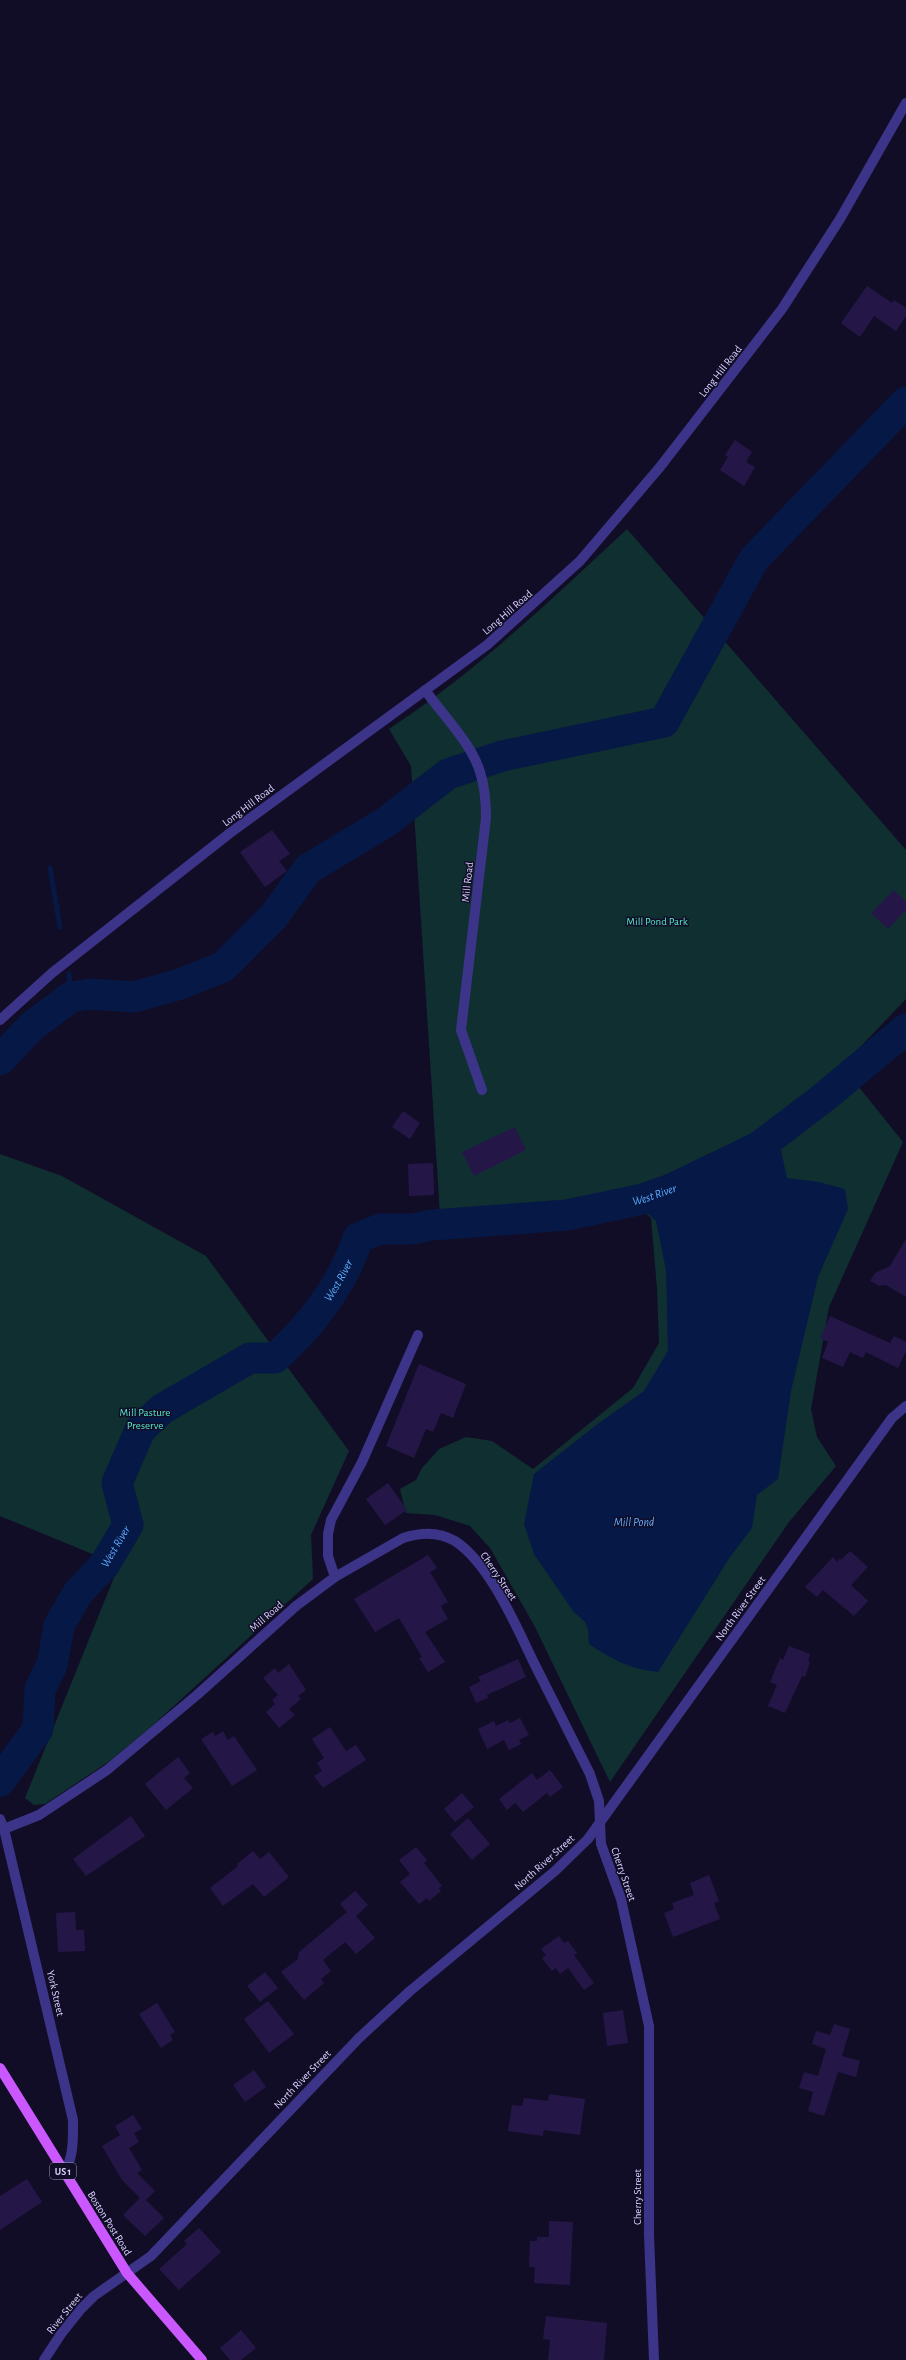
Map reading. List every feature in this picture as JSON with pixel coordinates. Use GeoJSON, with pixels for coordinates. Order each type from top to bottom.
{"type":"FeatureCollection","features":[{"type":"Feature","properties":{"kind":"main road","name":"Boston Post Road"},"geometry":{"type":"LineString","coordinates":[[0,2068],[64,2174],[127,2273],[202,2360]]}},
{"type":"Feature","properties":{"kind":"street","name":"Long Hill Road"},"geometry":{"type":"LineString","coordinates":[[0,1020],[52,973],[186,867],[486,645],[556,585],[627,508],[782,308],[840,218],[906,103]]}},
{"type":"Feature","properties":{"kind":"street","name":"Mill Road"},"geometry":{"type":"LineString","coordinates":[[425,690],[471,753],[480,771],[485,794],[486,818],[461,1030],[482,1090]]}},
{"type":"Feature","properties":{"kind":"street"},"geometry":{"type":"LineString","coordinates":[[335,1577],[328,1556],[328,1534],[331,1520],[362,1462],[418,1335]]}},
{"type":"Feature","properties":{"kind":"street","name":"North River Street"},"geometry":{"type":"LineString","coordinates":[[127,2273],[151,2256],[314,2083],[359,2038],[410,1991],[555,1871],[588,1839],[892,1418],[906,1406]]}},
{"type":"Feature","properties":{"kind":"street","name":"Cherry Street"},"geometry":{"type":"LineString","coordinates":[[335,1577],[403,1538],[414,1534],[435,1533],[444,1536],[466,1550],[482,1568],[511,1616],[590,1774],[599,1801],[601,1844],[621,1899],[649,2026],[649,2235],[654,2360]]}},
{"type":"Feature","properties":{"kind":"street","name":"Mill Road"},"geometry":{"type":"LineString","coordinates":[[4,1829],[39,1815],[107,1770],[296,1606],[335,1577]]}},
{"type":"Feature","properties":{"kind":"street","name":"York Street"},"geometry":{"type":"LineString","coordinates":[[0,1819],[4,1829],[73,2120],[73,2149],[70,2164],[64,2174]]}},
{"type":"Feature","properties":{"kind":"street","name":"River Street"},"geometry":{"type":"LineString","coordinates":[[44,2360],[61,2334],[81,2309],[94,2296],[127,2273]]}},
{"type":"Feature","properties":{"kind":"green space","name":"Mill Pond Park"},"geometry":{"type":"Polygon","coordinates":[[[627,529],[906,850],[906,999],[842,1066],[903,1142],[829,1307],[811,1409],[817,1437],[836,1466],[789,1522],[610,1782],[534,1625],[490,1548],[470,1526],[435,1515],[406,1513],[400,1489],[416,1480],[422,1468],[439,1449],[466,1437],[492,1441],[533,1469],[633,1388],[659,1343],[657,1289],[651,1218],[635,1204],[580,1217],[441,1230],[411,766],[389,729],[452,684],[512,634],[627,529]]]}},
{"type":"Feature","properties":{"kind":"green space","name":"Mill Pasture Preserve"},"geometry":{"type":"Polygon","coordinates":[[[0,1154],[62,1176],[206,1256],[349,1451],[311,1535],[313,1579],[153,1725],[111,1760],[45,1804],[34,1805],[25,1798],[119,1565],[0,1516],[0,1154]]]}},
{"type":"Feature","properties":{"kind":"water","name":"Mill Pond"},"geometry":{"type":"Polygon","coordinates":[[[764,1127],[779,1141],[787,1178],[819,1182],[845,1189],[848,1209],[818,1277],[791,1391],[778,1479],[757,1495],[752,1528],[730,1557],[658,1672],[648,1671],[622,1663],[589,1644],[588,1629],[585,1622],[573,1611],[534,1554],[524,1524],[534,1474],[595,1426],[644,1391],[668,1351],[666,1270],[656,1221],[645,1211],[642,1186],[764,1127]]]}},
{"type":"Feature","properties":{"kind":"building"},"geometry":{"type":"Polygon","coordinates":[[[867,286],[892,303],[894,300],[906,308],[906,316],[896,331],[874,316],[860,337],[841,323],[867,286]]]}},
{"type":"Feature","properties":{"kind":"building"},"geometry":{"type":"Polygon","coordinates":[[[735,440],[752,452],[746,462],[755,467],[744,486],[720,470],[728,457],[725,455],[735,440]]]}},
{"type":"Feature","properties":{"kind":"building"},"geometry":{"type":"Polygon","coordinates":[[[272,830],[290,854],[279,861],[287,871],[265,887],[240,852],[272,830]]]}},
{"type":"Feature","properties":{"kind":"building"},"geometry":{"type":"Polygon","coordinates":[[[894,890],[906,902],[906,910],[888,929],[871,913],[894,890]]]}},
{"type":"Feature","properties":{"kind":"building"},"geometry":{"type":"Polygon","coordinates":[[[403,1111],[420,1123],[410,1139],[392,1127],[403,1111]]]}},
{"type":"Feature","properties":{"kind":"building"},"geometry":{"type":"Polygon","coordinates":[[[515,1127],[526,1150],[474,1176],[462,1152],[515,1127]]]}},
{"type":"Feature","properties":{"kind":"building"},"geometry":{"type":"Polygon","coordinates":[[[433,1163],[434,1195],[409,1196],[408,1164],[433,1163]]]}},
{"type":"Feature","properties":{"kind":"building"},"geometry":{"type":"Polygon","coordinates":[[[906,1239],[906,1297],[886,1285],[879,1286],[870,1281],[875,1273],[890,1266],[906,1239]]]}},
{"type":"Feature","properties":{"kind":"building"},"geometry":{"type":"Polygon","coordinates":[[[830,1316],[890,1343],[894,1336],[906,1342],[906,1351],[898,1368],[866,1352],[863,1358],[850,1352],[843,1367],[822,1358],[828,1342],[820,1338],[830,1316]]]}},
{"type":"Feature","properties":{"kind":"building"},"geometry":{"type":"Polygon","coordinates":[[[419,1364],[466,1384],[453,1418],[441,1413],[433,1432],[426,1429],[414,1458],[386,1446],[419,1364]]]}},
{"type":"Feature","properties":{"kind":"building"},"geometry":{"type":"Polygon","coordinates":[[[388,1483],[407,1510],[385,1525],[366,1499],[388,1483]]]}},
{"type":"Feature","properties":{"kind":"building"},"geometry":{"type":"Polygon","coordinates":[[[850,1551],[868,1567],[851,1585],[868,1601],[854,1616],[823,1590],[817,1597],[805,1587],[833,1557],[837,1562],[850,1551]]]}},
{"type":"Feature","properties":{"kind":"building"},"geometry":{"type":"Polygon","coordinates":[[[428,1555],[437,1568],[430,1572],[448,1602],[441,1606],[448,1619],[425,1632],[445,1662],[428,1672],[419,1658],[422,1657],[399,1618],[375,1632],[354,1599],[428,1555]]]}},
{"type":"Feature","properties":{"kind":"building"},"geometry":{"type":"Polygon","coordinates":[[[789,1646],[810,1654],[808,1661],[810,1662],[805,1677],[802,1676],[785,1713],[768,1706],[777,1685],[770,1682],[780,1658],[783,1660],[789,1646]]]}},
{"type":"Feature","properties":{"kind":"building"},"geometry":{"type":"Polygon","coordinates":[[[518,1659],[526,1677],[487,1695],[488,1698],[476,1703],[469,1687],[481,1681],[478,1677],[518,1659]]]}},
{"type":"Feature","properties":{"kind":"building"},"geometry":{"type":"Polygon","coordinates":[[[289,1664],[306,1690],[298,1696],[301,1699],[289,1709],[295,1715],[279,1728],[266,1712],[275,1704],[272,1700],[278,1695],[263,1678],[275,1668],[278,1673],[289,1664]]]}},
{"type":"Feature","properties":{"kind":"building"},"geometry":{"type":"Polygon","coordinates":[[[520,1718],[529,1735],[519,1740],[521,1744],[509,1750],[504,1740],[487,1749],[478,1729],[494,1721],[496,1726],[508,1720],[510,1723],[520,1718]]]}},
{"type":"Feature","properties":{"kind":"building"},"geometry":{"type":"Polygon","coordinates":[[[330,1727],[346,1751],[356,1745],[366,1760],[323,1788],[314,1776],[322,1771],[317,1763],[324,1758],[312,1739],[330,1727]]]}},
{"type":"Feature","properties":{"kind":"building"},"geometry":{"type":"Polygon","coordinates":[[[223,1731],[228,1740],[234,1736],[257,1770],[232,1786],[201,1739],[213,1732],[215,1736],[223,1731]]]}},
{"type":"Feature","properties":{"kind":"building"},"geometry":{"type":"Polygon","coordinates":[[[178,1757],[190,1773],[184,1778],[193,1788],[166,1810],[145,1784],[178,1757]]]}},
{"type":"Feature","properties":{"kind":"building"},"geometry":{"type":"Polygon","coordinates":[[[550,1770],[563,1787],[550,1797],[547,1793],[523,1812],[515,1803],[507,1810],[499,1799],[532,1773],[537,1780],[550,1770]]]}},
{"type":"Feature","properties":{"kind":"building"},"geometry":{"type":"Polygon","coordinates":[[[462,1793],[474,1807],[455,1822],[444,1809],[462,1793]]]}},
{"type":"Feature","properties":{"kind":"building"},"geometry":{"type":"Polygon","coordinates":[[[131,1816],[145,1836],[86,1876],[73,1859],[131,1816]]]}},
{"type":"Feature","properties":{"kind":"building"},"geometry":{"type":"Polygon","coordinates":[[[468,1818],[490,1844],[472,1860],[450,1834],[468,1818]]]}},
{"type":"Feature","properties":{"kind":"building"},"geometry":{"type":"Polygon","coordinates":[[[416,1847],[427,1860],[424,1863],[442,1886],[439,1888],[441,1891],[429,1901],[427,1898],[419,1904],[400,1882],[410,1874],[399,1860],[416,1847]]]}},
{"type":"Feature","properties":{"kind":"building"},"geometry":{"type":"Polygon","coordinates":[[[253,1851],[260,1859],[269,1852],[289,1877],[264,1897],[253,1884],[223,1906],[210,1888],[238,1866],[237,1864],[253,1851]]]}},
{"type":"Feature","properties":{"kind":"building"},"geometry":{"type":"Polygon","coordinates":[[[709,1875],[719,1901],[714,1903],[720,1919],[673,1937],[664,1913],[674,1909],[672,1903],[694,1895],[690,1883],[709,1875]]]}},
{"type":"Feature","properties":{"kind":"building"},"geometry":{"type":"Polygon","coordinates":[[[355,1891],[368,1905],[356,1916],[375,1938],[356,1954],[345,1942],[323,1960],[331,1971],[321,1979],[324,1983],[304,2000],[281,1972],[298,1959],[299,1952],[347,1912],[340,1904],[355,1891]]]}},
{"type":"Feature","properties":{"kind":"building"},"geometry":{"type":"Polygon","coordinates":[[[75,1912],[76,1930],[84,1930],[85,1951],[58,1952],[56,1913],[75,1912]]]}},
{"type":"Feature","properties":{"kind":"building"},"geometry":{"type":"Polygon","coordinates":[[[559,1936],[564,1943],[568,1941],[577,1953],[574,1955],[594,1983],[584,1990],[568,1968],[560,1974],[556,1968],[552,1971],[542,1958],[546,1955],[541,1949],[559,1936]]]}},
{"type":"Feature","properties":{"kind":"building"},"geometry":{"type":"Polygon","coordinates":[[[265,1972],[278,1988],[260,2002],[247,1986],[265,1972]]]}},
{"type":"Feature","properties":{"kind":"building"},"geometry":{"type":"Polygon","coordinates":[[[268,2001],[294,2034],[269,2053],[244,2019],[268,2001]]]}},
{"type":"Feature","properties":{"kind":"building"},"geometry":{"type":"Polygon","coordinates":[[[157,2003],[175,2032],[170,2035],[173,2040],[161,2048],[139,2014],[157,2003]]]}},
{"type":"Feature","properties":{"kind":"building"},"geometry":{"type":"Polygon","coordinates":[[[623,2010],[628,2043],[607,2046],[603,2013],[623,2010]]]}},
{"type":"Feature","properties":{"kind":"building"},"geometry":{"type":"Polygon","coordinates":[[[834,2024],[850,2029],[842,2056],[860,2061],[856,2077],[838,2072],[824,2116],[808,2111],[813,2092],[799,2088],[804,2072],[818,2076],[826,2049],[812,2044],[816,2031],[830,2035],[834,2024]]]}},
{"type":"Feature","properties":{"kind":"building"},"geometry":{"type":"Polygon","coordinates":[[[254,2070],[266,2087],[245,2102],[233,2085],[254,2070]]]}},
{"type":"Feature","properties":{"kind":"building"},"geometry":{"type":"Polygon","coordinates":[[[549,2094],[585,2099],[580,2135],[544,2130],[543,2136],[508,2131],[512,2105],[522,2106],[524,2098],[548,2101],[549,2094]]]}},
{"type":"Feature","properties":{"kind":"building"},"geometry":{"type":"Polygon","coordinates":[[[133,2115],[142,2129],[134,2133],[139,2142],[129,2148],[142,2170],[137,2173],[155,2191],[146,2200],[164,2218],[145,2236],[123,2215],[140,2198],[122,2180],[102,2146],[120,2135],[115,2126],[133,2115]]]}},
{"type":"Feature","properties":{"kind":"building"},"geometry":{"type":"Polygon","coordinates":[[[27,2179],[42,2202],[0,2230],[0,2196],[27,2179]]]}},
{"type":"Feature","properties":{"kind":"building"},"geometry":{"type":"Polygon","coordinates":[[[549,2221],[573,2222],[570,2285],[534,2283],[535,2267],[529,2267],[530,2241],[537,2241],[537,2237],[549,2237],[549,2221]]]}},
{"type":"Feature","properties":{"kind":"building"},"geometry":{"type":"Polygon","coordinates":[[[199,2228],[221,2252],[179,2290],[159,2269],[187,2244],[184,2241],[199,2228]]]}},
{"type":"Feature","properties":{"kind":"building"},"geometry":{"type":"Polygon","coordinates":[[[546,2316],[607,2323],[604,2360],[548,2360],[550,2340],[543,2339],[546,2316]]]}},
{"type":"Feature","properties":{"kind":"building"},"geometry":{"type":"Polygon","coordinates":[[[241,2330],[256,2348],[241,2360],[230,2360],[220,2348],[241,2330]]]}},
{"type":"Feature","properties":{"kind":"waterway"},"geometry":{"type":"LineString","coordinates":[[0,1060],[31,1027],[71,997],[90,994],[134,997],[180,984],[223,967],[274,916],[308,869],[386,822],[448,774],[502,756],[664,722],[754,559],[906,402]]}},
{"type":"Feature","properties":{"kind":"waterway"},"geometry":{"type":"LineString","coordinates":[[50,868],[60,927]]}},
{"type":"Feature","properties":{"kind":"waterway"},"geometry":{"type":"LineString","coordinates":[[69,974],[71,997]]}},
{"type":"Feature","properties":{"kind":"waterway","name":"West River"},"geometry":{"type":"LineString","coordinates":[[739,1162],[823,1098],[906,1029]]}},
{"type":"Feature","properties":{"kind":"waterway","name":"West River"},"geometry":{"type":"LineString","coordinates":[[0,1781],[38,1729],[40,1689],[52,1665],[59,1626],[77,1594],[105,1564],[128,1525],[117,1483],[140,1430],[162,1409],[250,1358],[275,1358],[301,1332],[335,1288],[352,1255],[358,1238],[380,1229],[412,1229],[432,1225],[567,1215],[643,1199],[683,1185]]}}]}
